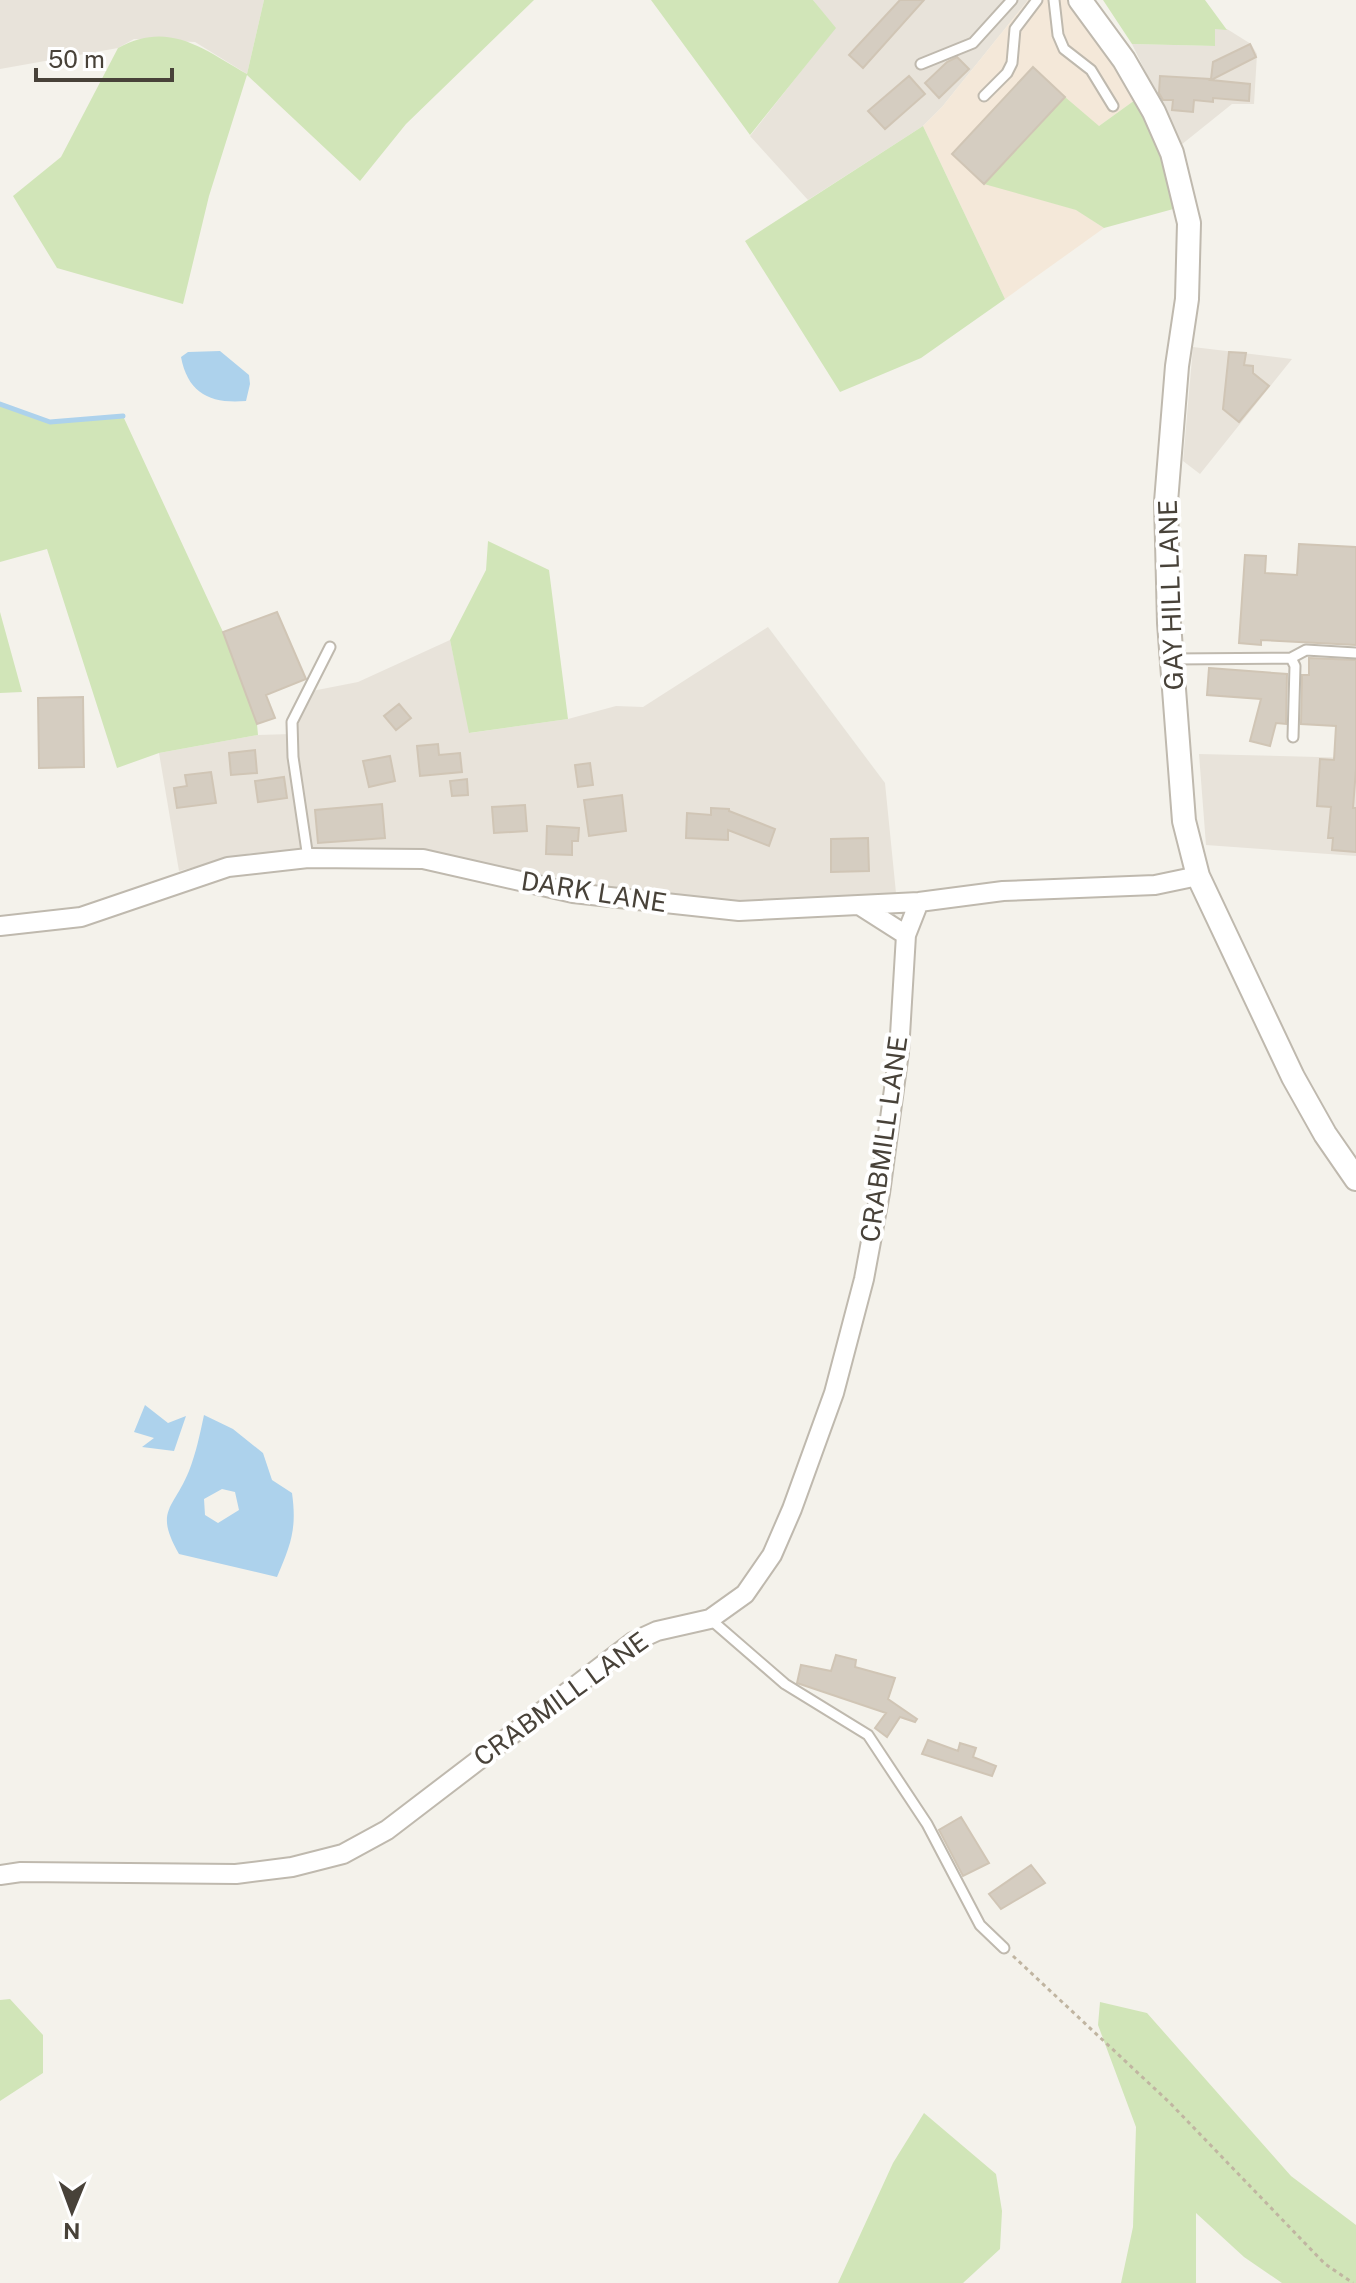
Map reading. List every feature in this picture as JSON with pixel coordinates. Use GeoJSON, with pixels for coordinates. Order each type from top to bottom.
{"type":"FeatureCollection","features":[{"type":"Feature","properties":{"kind":"street","name":"GAY HILL LANE"},"geometry":{"type":"LineString","coordinates":[[1080,0],[1124,60],[1154,112],[1172,153],[1189,223],[1187,299],[1177,366],[1166,502],[1172,659],[1184,821],[1198,876],[1293,1077],[1325,1134],[1356,1179]]}},
{"type":"Feature","properties":{"kind":"street","name":"DARK LANE"},"geometry":{"type":"LineString","coordinates":[[0,926],[81,917],[228,867],[308,858],[423,859],[573,893],[739,911],[919,902],[1003,891],[1155,885],[1198,876]]}},
{"type":"Feature","properties":{"kind":"street","name":"CRABMILL LANE"},"geometry":{"type":"LineString","coordinates":[[0,1875],[21,1872],[236,1874],[292,1867],[343,1854],[387,1830],[633,1642],[657,1631],[710,1619],[745,1594],[772,1555],[834,1393],[864,1279],[880,1193],[899,1052],[906,935],[919,902]]}},
{"type":"Feature","properties":{"kind":"street"},"geometry":{"type":"LineString","coordinates":[[859,905],[906,935]]}},
{"type":"Feature","properties":{"kind":"lane"},"geometry":{"type":"LineString","coordinates":[[921,64],[973,43],[1012,0]]}},
{"type":"Feature","properties":{"kind":"lane"},"geometry":{"type":"LineString","coordinates":[[984,96],[1007,73],[1012,63],[1015,29],[1037,0]]}},
{"type":"Feature","properties":{"kind":"lane"},"geometry":{"type":"LineString","coordinates":[[1054,0],[1058,35],[1064,49],[1091,70],[1113,106]]}},
{"type":"Feature","properties":{"kind":"lane"},"geometry":{"type":"LineString","coordinates":[[308,858],[293,757],[292,722],[330,647]]}},
{"type":"Feature","properties":{"kind":"lane"},"geometry":{"type":"LineString","coordinates":[[1172,659],[1291,658],[1306,650],[1356,653]]}},
{"type":"Feature","properties":{"kind":"lane"},"geometry":{"type":"LineString","coordinates":[[1291,658],[1295,666],[1293,737]]}},
{"type":"Feature","properties":{"kind":"lane"},"geometry":{"type":"LineString","coordinates":[[710,1619],[785,1684],[868,1735],[927,1824],[980,1925],[1004,1948]]}},
{"type":"Feature","properties":{"kind":"path"},"geometry":{"type":"LineString","coordinates":[[1004,1948],[1170,2103],[1325,2264],[1353,2283]]}},
{"type":"Feature","properties":{"kind":"shaded area"},"geometry":{"type":"Polygon","coordinates":[[[0,0],[264,0],[247,74],[195,42],[134,39],[118,48],[0,69],[0,0]]]}},
{"type":"Feature","properties":{"kind":"shaded area"},"geometry":{"type":"Polygon","coordinates":[[[813,0],[1028,0],[942,107],[923,126],[808,200],[750,136],[835,28],[813,0]]]}},
{"type":"Feature","properties":{"kind":"shaded area"},"geometry":{"type":"Polygon","coordinates":[[[1028,0],[1069,0],[1100,38],[1135,100],[1099,126],[984,183],[1077,210],[1104,228],[1005,299],[923,126],[942,107],[1028,0]]]}},
{"type":"Feature","properties":{"kind":"shaded area"},"geometry":{"type":"Polygon","coordinates":[[[1215,29],[1227,29],[1251,44],[1257,54],[1254,104],[1232,104],[1181,145],[1132,44],[1214,46],[1215,29]]]}},
{"type":"Feature","properties":{"kind":"shaded area"},"geometry":{"type":"Polygon","coordinates":[[[1193,347],[1292,359],[1200,474],[1183,461],[1193,347]]]}},
{"type":"Feature","properties":{"kind":"shaded area"},"geometry":{"type":"Polygon","coordinates":[[[768,627],[885,783],[896,893],[736,901],[605,886],[449,857],[380,849],[251,853],[179,871],[159,753],[258,735],[291,734],[312,691],[358,682],[450,640],[470,733],[568,719],[616,706],[643,707],[768,627]]]}},
{"type":"Feature","properties":{"kind":"shaded area"},"geometry":{"type":"Polygon","coordinates":[[[1199,754],[1356,758],[1356,856],[1206,845],[1199,754]]]}},
{"type":"Feature","properties":{"kind":"green space"},"geometry":{"type":"Polygon","coordinates":[[[264,0],[534,0],[406,124],[360,181],[247,75],[209,196],[183,304],[57,268],[13,196],[61,157],[118,48],[136,40],[170,37],[200,47],[247,74],[264,0]]]}},
{"type":"Feature","properties":{"kind":"green space"},"geometry":{"type":"Polygon","coordinates":[[[651,0],[813,0],[836,28],[750,135],[651,0]]]}},
{"type":"Feature","properties":{"kind":"green space"},"geometry":{"type":"Polygon","coordinates":[[[1103,0],[1205,0],[1227,30],[1215,29],[1215,46],[1132,44],[1103,0]]]}},
{"type":"Feature","properties":{"kind":"green space"},"geometry":{"type":"Polygon","coordinates":[[[1065,97],[1099,126],[1135,100],[1166,162],[1177,208],[1104,228],[1076,210],[984,184],[1065,97]]]}},
{"type":"Feature","properties":{"kind":"green space"},"geometry":{"type":"Polygon","coordinates":[[[923,126],[1005,299],[921,358],[840,392],[745,241],[923,126]]]}},
{"type":"Feature","properties":{"kind":"green space"},"geometry":{"type":"Polygon","coordinates":[[[0,404],[50,422],[123,416],[223,632],[257,724],[258,735],[159,753],[117,768],[47,549],[0,562],[0,404]]]}},
{"type":"Feature","properties":{"kind":"green space"},"geometry":{"type":"Polygon","coordinates":[[[488,541],[549,570],[568,719],[469,733],[450,640],[486,570],[488,541]]]}},
{"type":"Feature","properties":{"kind":"green space"},"geometry":{"type":"Polygon","coordinates":[[[0,612],[22,692],[0,693],[0,612]]]}},
{"type":"Feature","properties":{"kind":"green space"},"geometry":{"type":"Polygon","coordinates":[[[10,1999],[43,2035],[43,2073],[0,2101],[0,2000],[10,1999]]]}},
{"type":"Feature","properties":{"kind":"green space"},"geometry":{"type":"Polygon","coordinates":[[[1100,2002],[1147,2013],[1291,2176],[1356,2225],[1356,2283],[1282,2283],[1244,2257],[1196,2213],[1196,2283],[1121,2283],[1133,2227],[1136,2127],[1098,2025],[1100,2002]]]}},
{"type":"Feature","properties":{"kind":"green space"},"geometry":{"type":"Polygon","coordinates":[[[924,2113],[996,2174],[1002,2211],[1000,2249],[963,2283],[838,2283],[893,2163],[924,2113]]]}},
{"type":"Feature","properties":{"kind":"water"},"geometry":{"type":"Polygon","coordinates":[[[220,351],[249,375],[246,401],[212,398],[195,388],[189,380],[181,357],[188,352],[220,351]]]}},
{"type":"Feature","properties":{"kind":"water"},"geometry":{"type":"Polygon","coordinates":[[[145,1405],[168,1423],[186,1416],[174,1451],[142,1447],[154,1438],[134,1432],[145,1405]]]}},
{"type":"Feature","properties":{"kind":"water"},"geometry":{"type":"Polygon","coordinates":[[[204,1415],[233,1429],[263,1453],[272,1480],[292,1493],[292,1536],[277,1577],[179,1554],[172,1539],[167,1519],[169,1511],[189,1471],[204,1415]],[[222,1489],[204,1499],[205,1515],[218,1523],[239,1510],[235,1492],[222,1489]]]}},
{"type":"Feature","properties":{"kind":"building"},"geometry":{"type":"Polygon","coordinates":[[[900,0],[924,0],[863,68],[849,55],[900,0]]]}},
{"type":"Feature","properties":{"kind":"building"},"geometry":{"type":"Polygon","coordinates":[[[1250,44],[1256,57],[1211,80],[1250,84],[1249,101],[1194,100],[1193,112],[1172,110],[1173,100],[1163,100],[1159,93],[1160,76],[1211,79],[1213,62],[1250,44]]]}},
{"type":"Feature","properties":{"kind":"building"},"geometry":{"type":"Polygon","coordinates":[[[957,57],[969,69],[939,98],[925,83],[947,62],[957,57]]]}},
{"type":"Feature","properties":{"kind":"building"},"geometry":{"type":"Polygon","coordinates":[[[1033,67],[1065,97],[984,184],[952,154],[1033,67]]]}},
{"type":"Feature","properties":{"kind":"building"},"geometry":{"type":"Polygon","coordinates":[[[909,76],[925,94],[885,129],[868,111],[909,76]]]}},
{"type":"Feature","properties":{"kind":"building"},"geometry":{"type":"Polygon","coordinates":[[[1229,352],[1246,353],[1244,365],[1253,366],[1253,373],[1269,386],[1239,422],[1223,409],[1229,352]]]}},
{"type":"Feature","properties":{"kind":"building"},"geometry":{"type":"Polygon","coordinates":[[[1299,544],[1356,547],[1356,645],[1261,640],[1261,645],[1239,643],[1245,555],[1266,556],[1265,573],[1297,575],[1299,544]]]}},
{"type":"Feature","properties":{"kind":"building"},"geometry":{"type":"Polygon","coordinates":[[[277,612],[306,679],[266,695],[275,718],[257,724],[223,632],[277,612]]]}},
{"type":"Feature","properties":{"kind":"building"},"geometry":{"type":"Polygon","coordinates":[[[1309,658],[1356,660],[1353,808],[1356,808],[1356,852],[1332,850],[1333,838],[1328,838],[1331,807],[1317,806],[1320,759],[1334,760],[1336,726],[1301,724],[1302,675],[1309,675],[1309,658]]]}},
{"type":"Feature","properties":{"kind":"building"},"geometry":{"type":"Polygon","coordinates":[[[1209,668],[1287,674],[1286,724],[1276,723],[1270,746],[1250,741],[1261,699],[1207,695],[1209,668]]]}},
{"type":"Feature","properties":{"kind":"building"},"geometry":{"type":"Polygon","coordinates":[[[83,697],[84,767],[39,768],[38,698],[83,697]]]}},
{"type":"Feature","properties":{"kind":"building"},"geometry":{"type":"Polygon","coordinates":[[[399,704],[411,718],[396,730],[384,716],[399,704]]]}},
{"type":"Feature","properties":{"kind":"building"},"geometry":{"type":"Polygon","coordinates":[[[438,744],[439,755],[460,753],[462,772],[420,776],[417,746],[438,744]]]}},
{"type":"Feature","properties":{"kind":"building"},"geometry":{"type":"Polygon","coordinates":[[[255,750],[257,773],[231,775],[229,753],[255,750]]]}},
{"type":"Feature","properties":{"kind":"building"},"geometry":{"type":"Polygon","coordinates":[[[390,756],[395,781],[369,787],[363,761],[390,756]]]}},
{"type":"Feature","properties":{"kind":"building"},"geometry":{"type":"Polygon","coordinates":[[[590,763],[593,785],[578,787],[575,765],[590,763]]]}},
{"type":"Feature","properties":{"kind":"building"},"geometry":{"type":"Polygon","coordinates":[[[211,772],[216,803],[177,808],[174,788],[187,786],[185,775],[211,772]]]}},
{"type":"Feature","properties":{"kind":"building"},"geometry":{"type":"Polygon","coordinates":[[[284,777],[287,798],[258,802],[255,781],[284,777]]]}},
{"type":"Feature","properties":{"kind":"building"},"geometry":{"type":"Polygon","coordinates":[[[467,779],[468,795],[452,796],[450,781],[467,779]]]}},
{"type":"Feature","properties":{"kind":"building"},"geometry":{"type":"Polygon","coordinates":[[[622,795],[626,831],[589,836],[584,800],[622,795]]]}},
{"type":"Feature","properties":{"kind":"building"},"geometry":{"type":"Polygon","coordinates":[[[382,804],[385,838],[318,843],[315,810],[382,804]]]}},
{"type":"Feature","properties":{"kind":"building"},"geometry":{"type":"Polygon","coordinates":[[[525,805],[527,831],[494,833],[492,807],[525,805]]]}},
{"type":"Feature","properties":{"kind":"building"},"geometry":{"type":"Polygon","coordinates":[[[711,808],[729,809],[775,829],[769,846],[728,830],[728,840],[686,838],[687,813],[711,815],[711,808]]]}},
{"type":"Feature","properties":{"kind":"building"},"geometry":{"type":"Polygon","coordinates":[[[547,826],[579,828],[578,841],[572,841],[572,855],[546,854],[547,826]]]}},
{"type":"Feature","properties":{"kind":"building"},"geometry":{"type":"Polygon","coordinates":[[[868,838],[869,871],[831,872],[831,839],[868,838]]]}},
{"type":"Feature","properties":{"kind":"building"},"geometry":{"type":"Polygon","coordinates":[[[836,1655],[856,1660],[855,1667],[895,1678],[888,1699],[917,1719],[915,1722],[900,1717],[887,1737],[875,1728],[886,1713],[797,1683],[801,1665],[831,1671],[836,1655]]]}},
{"type":"Feature","properties":{"kind":"building"},"geometry":{"type":"Polygon","coordinates":[[[928,1740],[958,1751],[960,1743],[976,1748],[973,1757],[996,1766],[992,1776],[922,1754],[928,1740]]]}},
{"type":"Feature","properties":{"kind":"building"},"geometry":{"type":"Polygon","coordinates":[[[961,1817],[989,1863],[963,1876],[939,1830],[961,1817]]]}},
{"type":"Feature","properties":{"kind":"building"},"geometry":{"type":"Polygon","coordinates":[[[1031,1865],[1045,1883],[1001,1909],[989,1894],[1031,1865]]]}},
{"type":"Feature","properties":{"kind":"waterway"},"geometry":{"type":"LineString","coordinates":[[0,404],[50,422],[123,416]]}}]}
